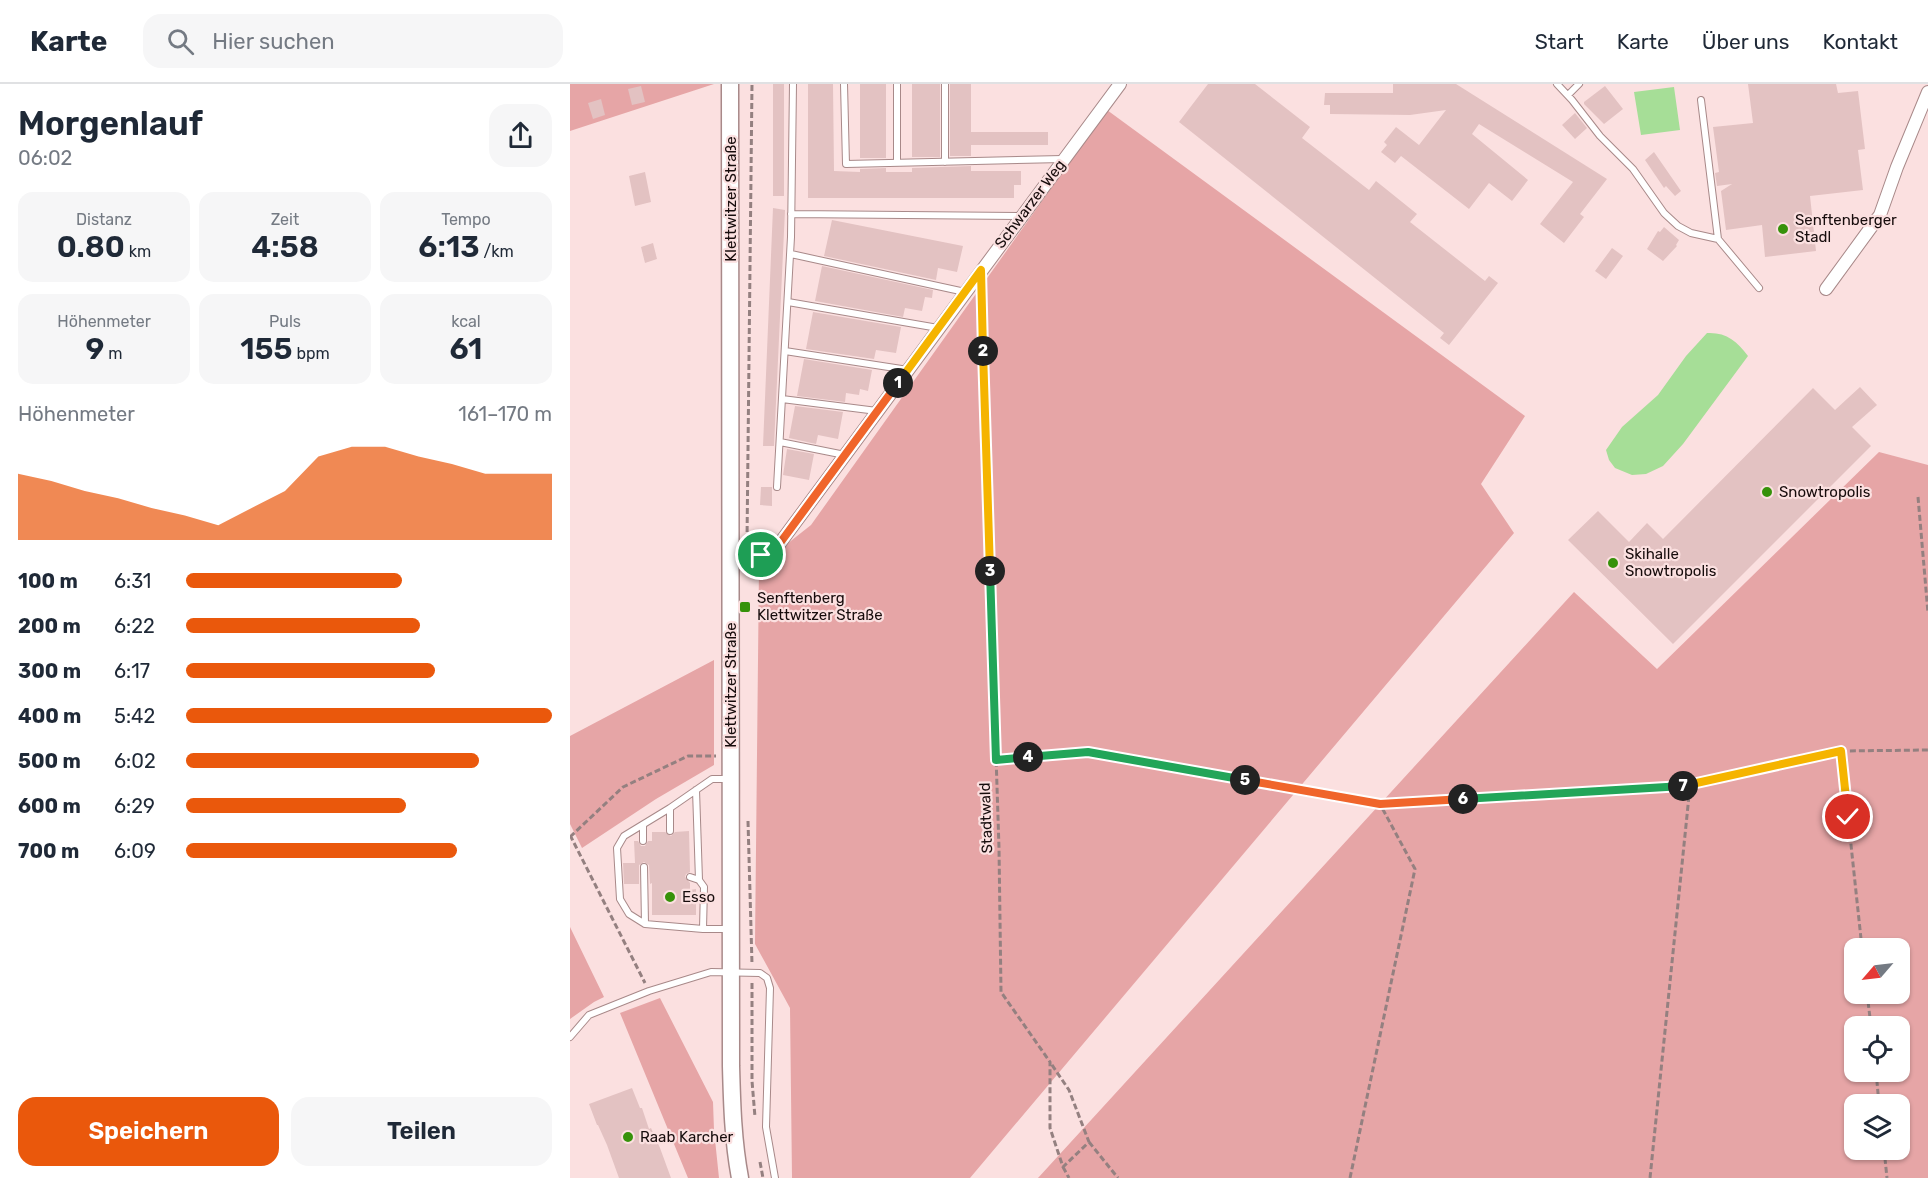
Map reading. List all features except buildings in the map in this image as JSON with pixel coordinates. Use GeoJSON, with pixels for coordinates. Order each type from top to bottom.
{"type":"FeatureCollection","features":[{"type":"Feature","properties":{"kind":"main road","name":"Klettwitzer Straße"},"geometry":{"type":"LineString","coordinates":[[730,84],[739,560],[732,778],[732,1114],[735,1153],[740,1178]]}},
{"type":"Feature","properties":{"kind":"street","name":"Schwarzer Weg"},"geometry":{"type":"LineString","coordinates":[[739,560],[761,555],[780,543],[1119,84]]}},
{"type":"Feature","properties":{"kind":"street"},"geometry":{"type":"LineString","coordinates":[[1826,290],[1880,215],[1928,92]]}},
{"type":"Feature","properties":{"kind":"lane"},"geometry":{"type":"LineString","coordinates":[[777,487],[791,254],[793,84]]}},
{"type":"Feature","properties":{"kind":"lane"},"geometry":{"type":"LineString","coordinates":[[844,84],[846,164],[1064,159]]}},
{"type":"Feature","properties":{"kind":"lane"},"geometry":{"type":"LineString","coordinates":[[897,84],[897,163]]}},
{"type":"Feature","properties":{"kind":"lane"},"geometry":{"type":"LineString","coordinates":[[945,84],[945,162]]}},
{"type":"Feature","properties":{"kind":"lane"},"geometry":{"type":"LineString","coordinates":[[1557,84],[1593,129],[1633,169],[1664,213],[1691,233],[1718,239]]}},
{"type":"Feature","properties":{"kind":"lane"},"geometry":{"type":"LineString","coordinates":[[1568,95],[1579,84]]}},
{"type":"Feature","properties":{"kind":"lane"},"geometry":{"type":"LineString","coordinates":[[1701,100],[1718,239],[1759,288]]}},
{"type":"Feature","properties":{"kind":"lane"},"geometry":{"type":"LineString","coordinates":[[791,214],[1021,216]]}},
{"type":"Feature","properties":{"kind":"lane"},"geometry":{"type":"LineString","coordinates":[[791,254],[965,292]]}},
{"type":"Feature","properties":{"kind":"lane"},"geometry":{"type":"LineString","coordinates":[[788,302],[938,328]]}},
{"type":"Feature","properties":{"kind":"lane"},"geometry":{"type":"LineString","coordinates":[[785,351],[908,370]]}},
{"type":"Feature","properties":{"kind":"lane"},"geometry":{"type":"LineString","coordinates":[[782,399],[877,411]]}},
{"type":"Feature","properties":{"kind":"lane"},"geometry":{"type":"LineString","coordinates":[[780,442],[845,455]]}},
{"type":"Feature","properties":{"kind":"lane"},"geometry":{"type":"LineString","coordinates":[[731,930],[645,924],[629,914],[620,899],[617,848],[624,836],[712,779],[732,778]]}},
{"type":"Feature","properties":{"kind":"lane"},"geometry":{"type":"LineString","coordinates":[[696,790],[699,880],[704,887],[704,929]]}},
{"type":"Feature","properties":{"kind":"lane"},"geometry":{"type":"LineString","coordinates":[[670,808],[670,831]]}},
{"type":"Feature","properties":{"kind":"lane"},"geometry":{"type":"LineString","coordinates":[[643,825],[643,841]]}},
{"type":"Feature","properties":{"kind":"lane"},"geometry":{"type":"LineString","coordinates":[[644,867],[645,924]]}},
{"type":"Feature","properties":{"kind":"lane"},"geometry":{"type":"LineString","coordinates":[[690,877],[699,880]]}},
{"type":"Feature","properties":{"kind":"lane"},"geometry":{"type":"LineString","coordinates":[[570,1037],[588,1015],[649,991],[711,972],[760,973],[767,978],[770,988],[766,1128],[776,1178]]}},
{"type":"Feature","properties":{"kind":"path"},"geometry":{"type":"LineString","coordinates":[[739,560],[752,84]]}},
{"type":"Feature","properties":{"kind":"path","name":"Stadtwald"},"geometry":{"type":"LineString","coordinates":[[981,270],[1001,992],[1069,1090],[1089,1142],[1118,1178]]}},
{"type":"Feature","properties":{"kind":"path"},"geometry":{"type":"LineString","coordinates":[[1918,497],[1928,613]]}},
{"type":"Feature","properties":{"kind":"path"},"geometry":{"type":"LineString","coordinates":[[996,760],[1088,752],[1380,804],[1690,785],[1841,751],[1928,750]]}},
{"type":"Feature","properties":{"kind":"path"},"geometry":{"type":"LineString","coordinates":[[1841,751],[1861,938]]}},
{"type":"Feature","properties":{"kind":"path"},"geometry":{"type":"LineString","coordinates":[[649,991],[570,836],[623,787],[688,756],[718,756]]}},
{"type":"Feature","properties":{"kind":"path"},"geometry":{"type":"LineString","coordinates":[[1650,1178],[1690,785]]}},
{"type":"Feature","properties":{"kind":"path"},"geometry":{"type":"LineString","coordinates":[[1350,1178],[1415,869],[1380,804]]}},
{"type":"Feature","properties":{"kind":"path"},"geometry":{"type":"LineString","coordinates":[[748,817],[753,972],[752,1081],[755,1121]]}},
{"type":"Feature","properties":{"kind":"path"},"geometry":{"type":"LineString","coordinates":[[1050,1062],[1050,1128],[1063,1167],[1070,1178]]}},
{"type":"Feature","properties":{"kind":"path"},"geometry":{"type":"LineString","coordinates":[[1063,1167],[1089,1142]]}},
{"type":"Feature","properties":{"kind":"path"},"geometry":{"type":"LineString","coordinates":[[759,1153],[763,1178]]}},
{"type":"Feature","properties":{"kind":"path"},"geometry":{"type":"LineString","coordinates":[[1885,1160],[1887,1178]]}},
{"type":"Feature","properties":{"kind":"shaded area"},"geometry":{"type":"Polygon","coordinates":[[[570,84],[714,84],[570,131],[570,84]]]}},
{"type":"Feature","properties":{"kind":"shaded area"},"geometry":{"type":"Polygon","coordinates":[[[1674,87],[1680,130],[1641,135],[1634,92],[1674,87]]]}},
{"type":"Feature","properties":{"kind":"shaded area"},"geometry":{"type":"Polygon","coordinates":[[[1107,110],[1525,416],[1481,484],[1514,533],[970,1178],[792,1178],[790,1008],[755,944],[759,566],[811,525],[1107,110]]]}},
{"type":"Feature","properties":{"kind":"shaded area"},"geometry":{"type":"Polygon","coordinates":[[[1707,333],[1730,338],[1748,356],[1683,444],[1663,466],[1646,474],[1632,475],[1615,468],[1606,450],[1622,427],[1658,395],[1686,356],[1707,333]]]}},
{"type":"Feature","properties":{"kind":"shaded area"},"geometry":{"type":"Polygon","coordinates":[[[1879,452],[1928,465],[1928,1178],[1038,1178],[1574,592],[1657,669],[1879,452]]]}},
{"type":"Feature","properties":{"kind":"shaded area"},"geometry":{"type":"Polygon","coordinates":[[[714,660],[714,765],[656,799],[582,848],[570,824],[570,736],[714,660]]]}},
{"type":"Feature","properties":{"kind":"shaded area"},"geometry":{"type":"Polygon","coordinates":[[[570,927],[604,997],[570,1019],[570,927]]]}},
{"type":"Feature","properties":{"kind":"shaded area"},"geometry":{"type":"Polygon","coordinates":[[[660,998],[713,1102],[719,1178],[688,1178],[620,1013],[660,998]]]}},
{"type":"Feature","properties":{"kind":"place","name":"Senftenberger Stadl"},"geometry":{"type":"Point","coordinates":[1783,229]}},
{"type":"Feature","properties":{"kind":"place","name":"Snowtropolis"},"geometry":{"type":"Point","coordinates":[1767,492]}},
{"type":"Feature","properties":{"kind":"place","name":"Skihalle Snowtropolis"},"geometry":{"type":"Point","coordinates":[1613,563]}},
{"type":"Feature","properties":{"kind":"place","name":"Senftenberg Klettwitzer Straße"},"geometry":{"type":"Point","coordinates":[745,607]}},
{"type":"Feature","properties":{"kind":"place","name":"Esso"},"geometry":{"type":"Point","coordinates":[670,897]}},
{"type":"Feature","properties":{"kind":"place","name":"Raab Karcher"},"geometry":{"type":"Point","coordinates":[628,1137]}},
{"type":"Feature","properties":{"kind":"route"},"geometry":{"type":"LineString","coordinates":[[761,555],[780,543],[981,270],[996,760],[1088,752],[1380,804],[1690,785],[1841,751],[1848,817]]}}]}
